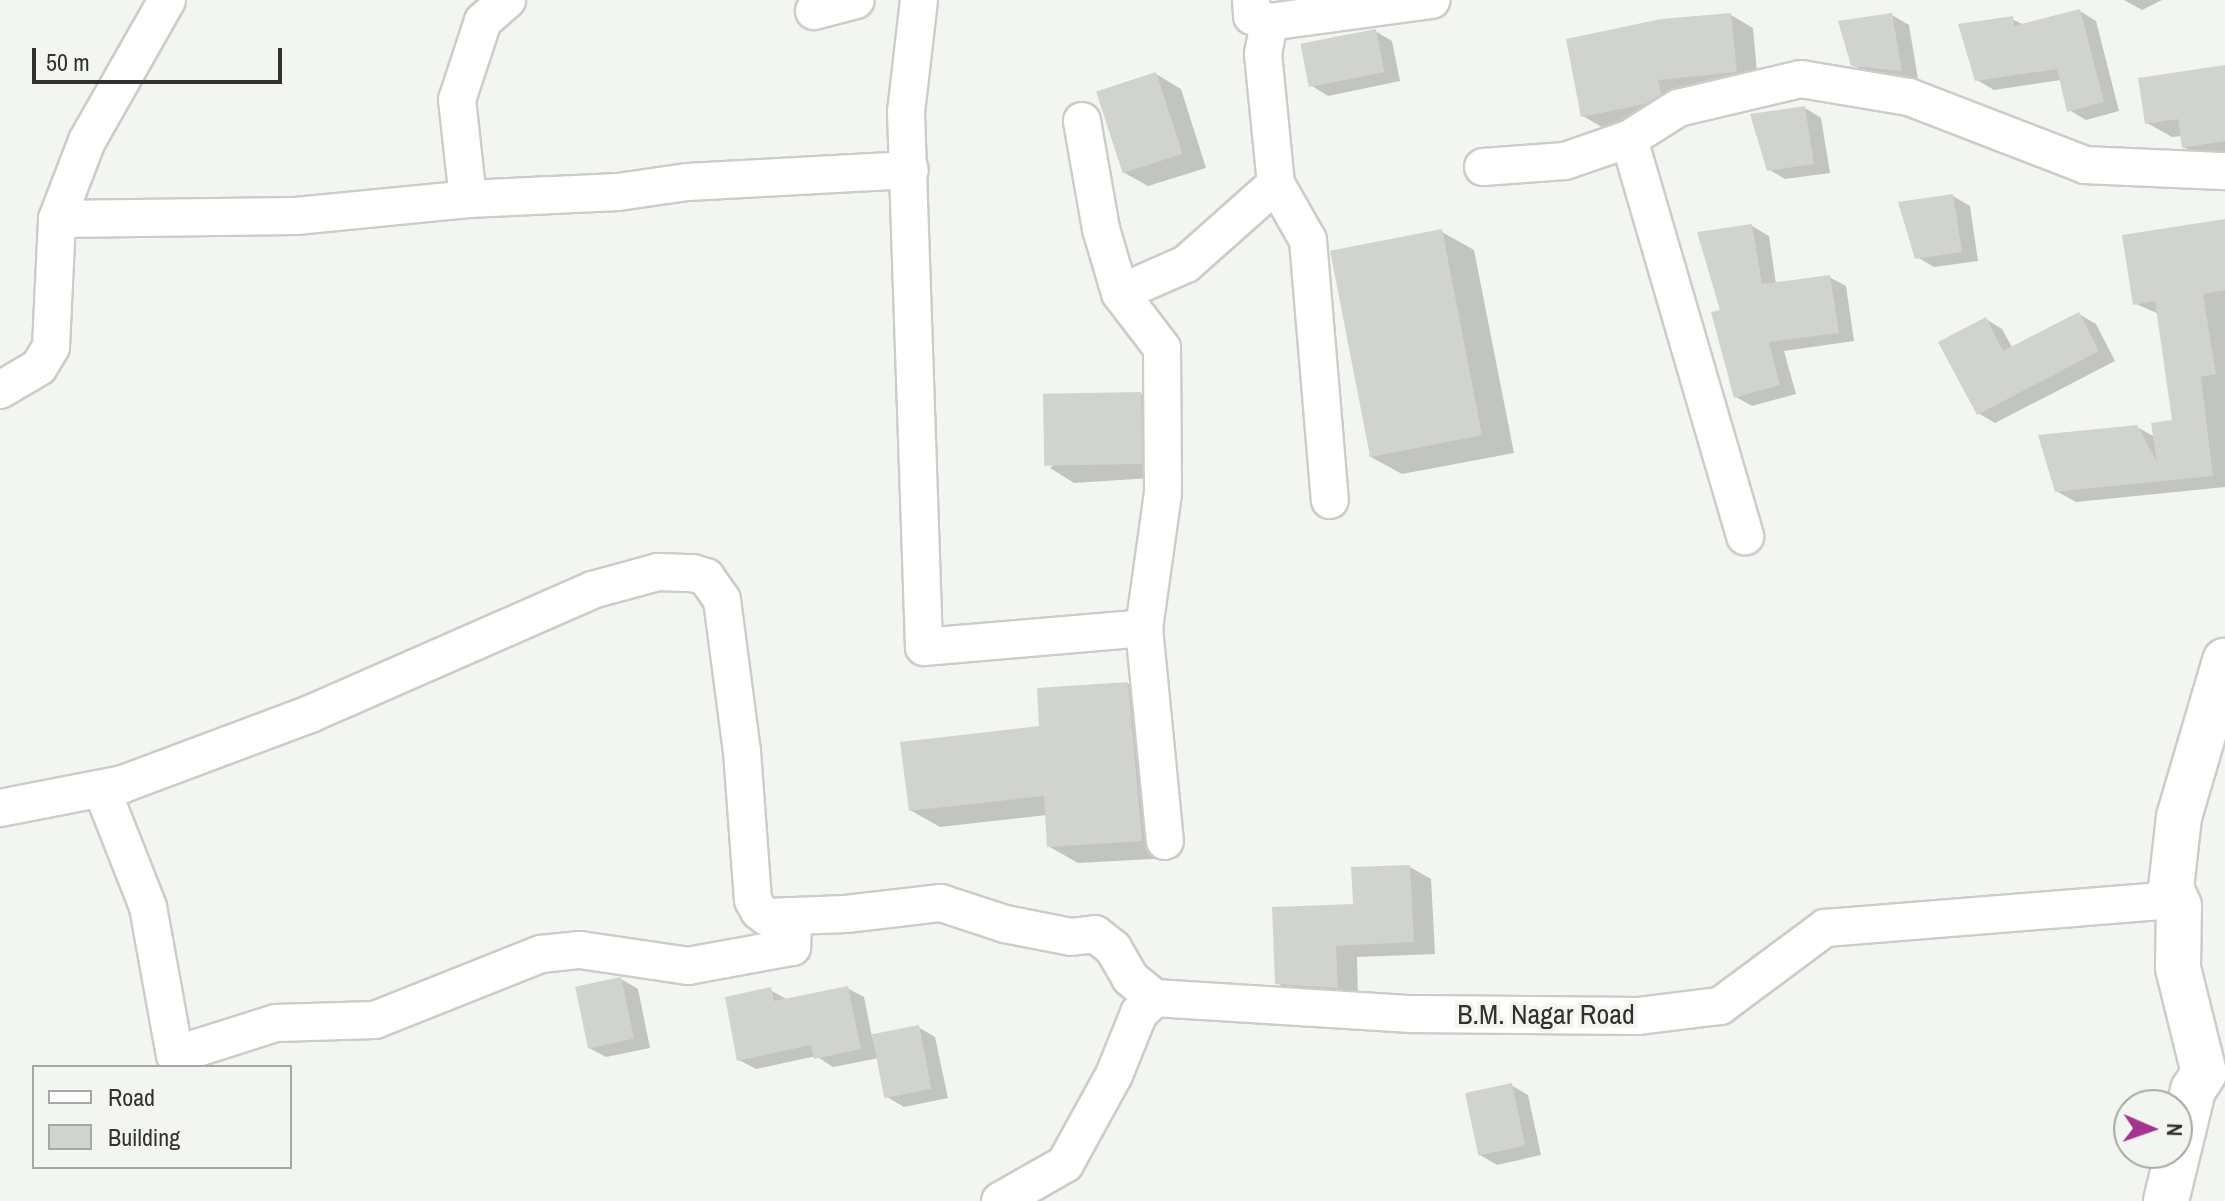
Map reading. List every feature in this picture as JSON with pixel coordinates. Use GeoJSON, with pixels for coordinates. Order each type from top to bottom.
{"type":"FeatureCollection","features":[{"type":"Feature","properties":{"kind":"street"},"geometry":{"type":"LineString","coordinates":[[0,390],[39,367],[51,347],[57,219],[87,141],[167,0]]}},
{"type":"Feature","properties":{"kind":"street"},"geometry":{"type":"LineString","coordinates":[[468,199],[457,100],[483,21],[507,0]]}},
{"type":"Feature","properties":{"kind":"street"},"geometry":{"type":"LineString","coordinates":[[814,11],[856,0]]}},
{"type":"Feature","properties":{"kind":"street"},"geometry":{"type":"LineString","coordinates":[[919,0],[906,112],[924,647],[1144,628]]}},
{"type":"Feature","properties":{"kind":"street"},"geometry":{"type":"LineString","coordinates":[[1330,500],[1308,240],[1276,184],[1260,11],[1432,0]]}},
{"type":"Feature","properties":{"kind":"street"},"geometry":{"type":"LineString","coordinates":[[1483,167],[1565,161],[1629,139],[1678,108],[1801,79],[1909,97],[2085,165],[2225,171]]}},
{"type":"Feature","properties":{"kind":"street"},"geometry":{"type":"LineString","coordinates":[[1082,121],[1101,229],[1120,293],[1162,348],[1163,493],[1144,628],[1165,841]]}},
{"type":"Feature","properties":{"kind":"street"},"geometry":{"type":"LineString","coordinates":[[1629,139],[1745,536]]}},
{"type":"Feature","properties":{"kind":"street"},"geometry":{"type":"LineString","coordinates":[[57,219],[296,216],[468,199],[910,170]]}},
{"type":"Feature","properties":{"kind":"street"},"geometry":{"type":"LineString","coordinates":[[1120,293],[1186,264],[1276,184]]}},
{"type":"Feature","properties":{"kind":"street"},"geometry":{"type":"LineString","coordinates":[[0,808],[102,790],[310,714],[592,590],[658,572],[693,573],[706,577],[722,600],[742,751],[753,900],[767,917],[941,903],[1005,924],[1071,937],[1095,934],[1113,948],[1130,978],[1155,998],[1139,1013],[1114,1075],[1065,1164],[1000,1201]]}},
{"type":"Feature","properties":{"kind":"street"},"geometry":{"type":"LineString","coordinates":[[2166,1201],[2193,1090],[2214,1071],[2178,968],[2182,945],[2176,900],[2171,888],[2179,817],[2225,661]]}},
{"type":"Feature","properties":{"kind":"street"},"geometry":{"type":"LineString","coordinates":[[102,790],[148,907],[175,1055],[276,1023],[375,1020],[541,954],[580,950],[635,962],[688,966],[792,947],[793,916]]}},
{"type":"Feature","properties":{"kind":"street","name":"B.M. Nagar Road"},"geometry":{"type":"LineString","coordinates":[[1155,998],[1412,1014],[1638,1016],[1720,1006],[1825,928],[2176,900]]}},
{"type":"Feature","properties":{"kind":"building"},"geometry":{"type":"Polygon","coordinates":[[[2080,9],[2104,102],[2067,112],[2057,69],[1975,81],[1958,24],[2013,16],[2014,26],[2080,9]]]}},
{"type":"Feature","properties":{"kind":"building"},"geometry":{"type":"Polygon","coordinates":[[[1731,13],[1737,72],[1658,80],[1661,94],[1645,104],[1581,117],[1566,39],[1661,19],[1731,13]]]}},
{"type":"Feature","properties":{"kind":"building"},"geometry":{"type":"Polygon","coordinates":[[[1892,13],[1902,71],[1851,66],[1838,21],[1892,13]]]}},
{"type":"Feature","properties":{"kind":"building"},"geometry":{"type":"Polygon","coordinates":[[[1376,29],[1384,72],[1309,87],[1300,44],[1376,29]]]}},
{"type":"Feature","properties":{"kind":"building"},"geometry":{"type":"Polygon","coordinates":[[[2225,65],[2225,141],[2182,148],[2178,119],[2145,124],[2138,78],[2225,65]]]}},
{"type":"Feature","properties":{"kind":"building"},"geometry":{"type":"Polygon","coordinates":[[[1156,72],[1183,154],[1123,173],[1096,91],[1156,72]]]}},
{"type":"Feature","properties":{"kind":"building"},"geometry":{"type":"Polygon","coordinates":[[[1805,106],[1814,164],[1767,171],[1750,114],[1805,106]]]}},
{"type":"Feature","properties":{"kind":"building"},"geometry":{"type":"Polygon","coordinates":[[[1953,194],[1962,252],[1915,259],[1898,202],[1953,194]]]}},
{"type":"Feature","properties":{"kind":"building"},"geometry":{"type":"Polygon","coordinates":[[[2225,219],[2225,290],[2203,294],[2216,374],[2201,377],[2213,476],[2055,492],[2038,435],[2137,425],[2157,462],[2151,423],[2172,420],[2155,301],[2133,305],[2122,235],[2225,219]]]}},
{"type":"Feature","properties":{"kind":"building"},"geometry":{"type":"Polygon","coordinates":[[[1752,224],[1762,284],[1830,275],[1839,333],[1769,342],[1780,385],[1734,398],[1711,312],[1720,310],[1697,232],[1752,224]]]}},
{"type":"Feature","properties":{"kind":"building"},"geometry":{"type":"Polygon","coordinates":[[[1442,229],[1482,435],[1370,457],[1330,251],[1442,229]]]}},
{"type":"Feature","properties":{"kind":"building"},"geometry":{"type":"Polygon","coordinates":[[[2079,312],[2099,351],[1977,415],[1938,342],[1986,317],[2003,351],[2079,312]]]}},
{"type":"Feature","properties":{"kind":"building"},"geometry":{"type":"Polygon","coordinates":[[[1141,392],[1142,464],[1044,466],[1043,394],[1141,392]]]}},
{"type":"Feature","properties":{"kind":"building"},"geometry":{"type":"Polygon","coordinates":[[[1128,682],[1142,841],[1047,847],[1044,796],[909,811],[900,742],[1039,726],[1037,688],[1128,682]]]}},
{"type":"Feature","properties":{"kind":"building"},"geometry":{"type":"Polygon","coordinates":[[[1410,865],[1414,942],[1336,946],[1338,988],[1275,984],[1272,907],[1353,904],[1351,867],[1410,865]]]}},
{"type":"Feature","properties":{"kind":"building"},"geometry":{"type":"Polygon","coordinates":[[[621,977],[634,1039],[588,1048],[575,987],[621,977]]]}},
{"type":"Feature","properties":{"kind":"building"},"geometry":{"type":"Polygon","coordinates":[[[848,986],[861,1049],[814,1059],[811,1045],[737,1061],[725,997],[771,987],[774,1001],[848,986]]]}},
{"type":"Feature","properties":{"kind":"building"},"geometry":{"type":"Polygon","coordinates":[[[919,1025],[931,1089],[884,1098],[872,1034],[919,1025]]]}},
{"type":"Feature","properties":{"kind":"building"},"geometry":{"type":"Polygon","coordinates":[[[1512,1083],[1525,1146],[1478,1156],[1465,1093],[1512,1083]]]}}]}
